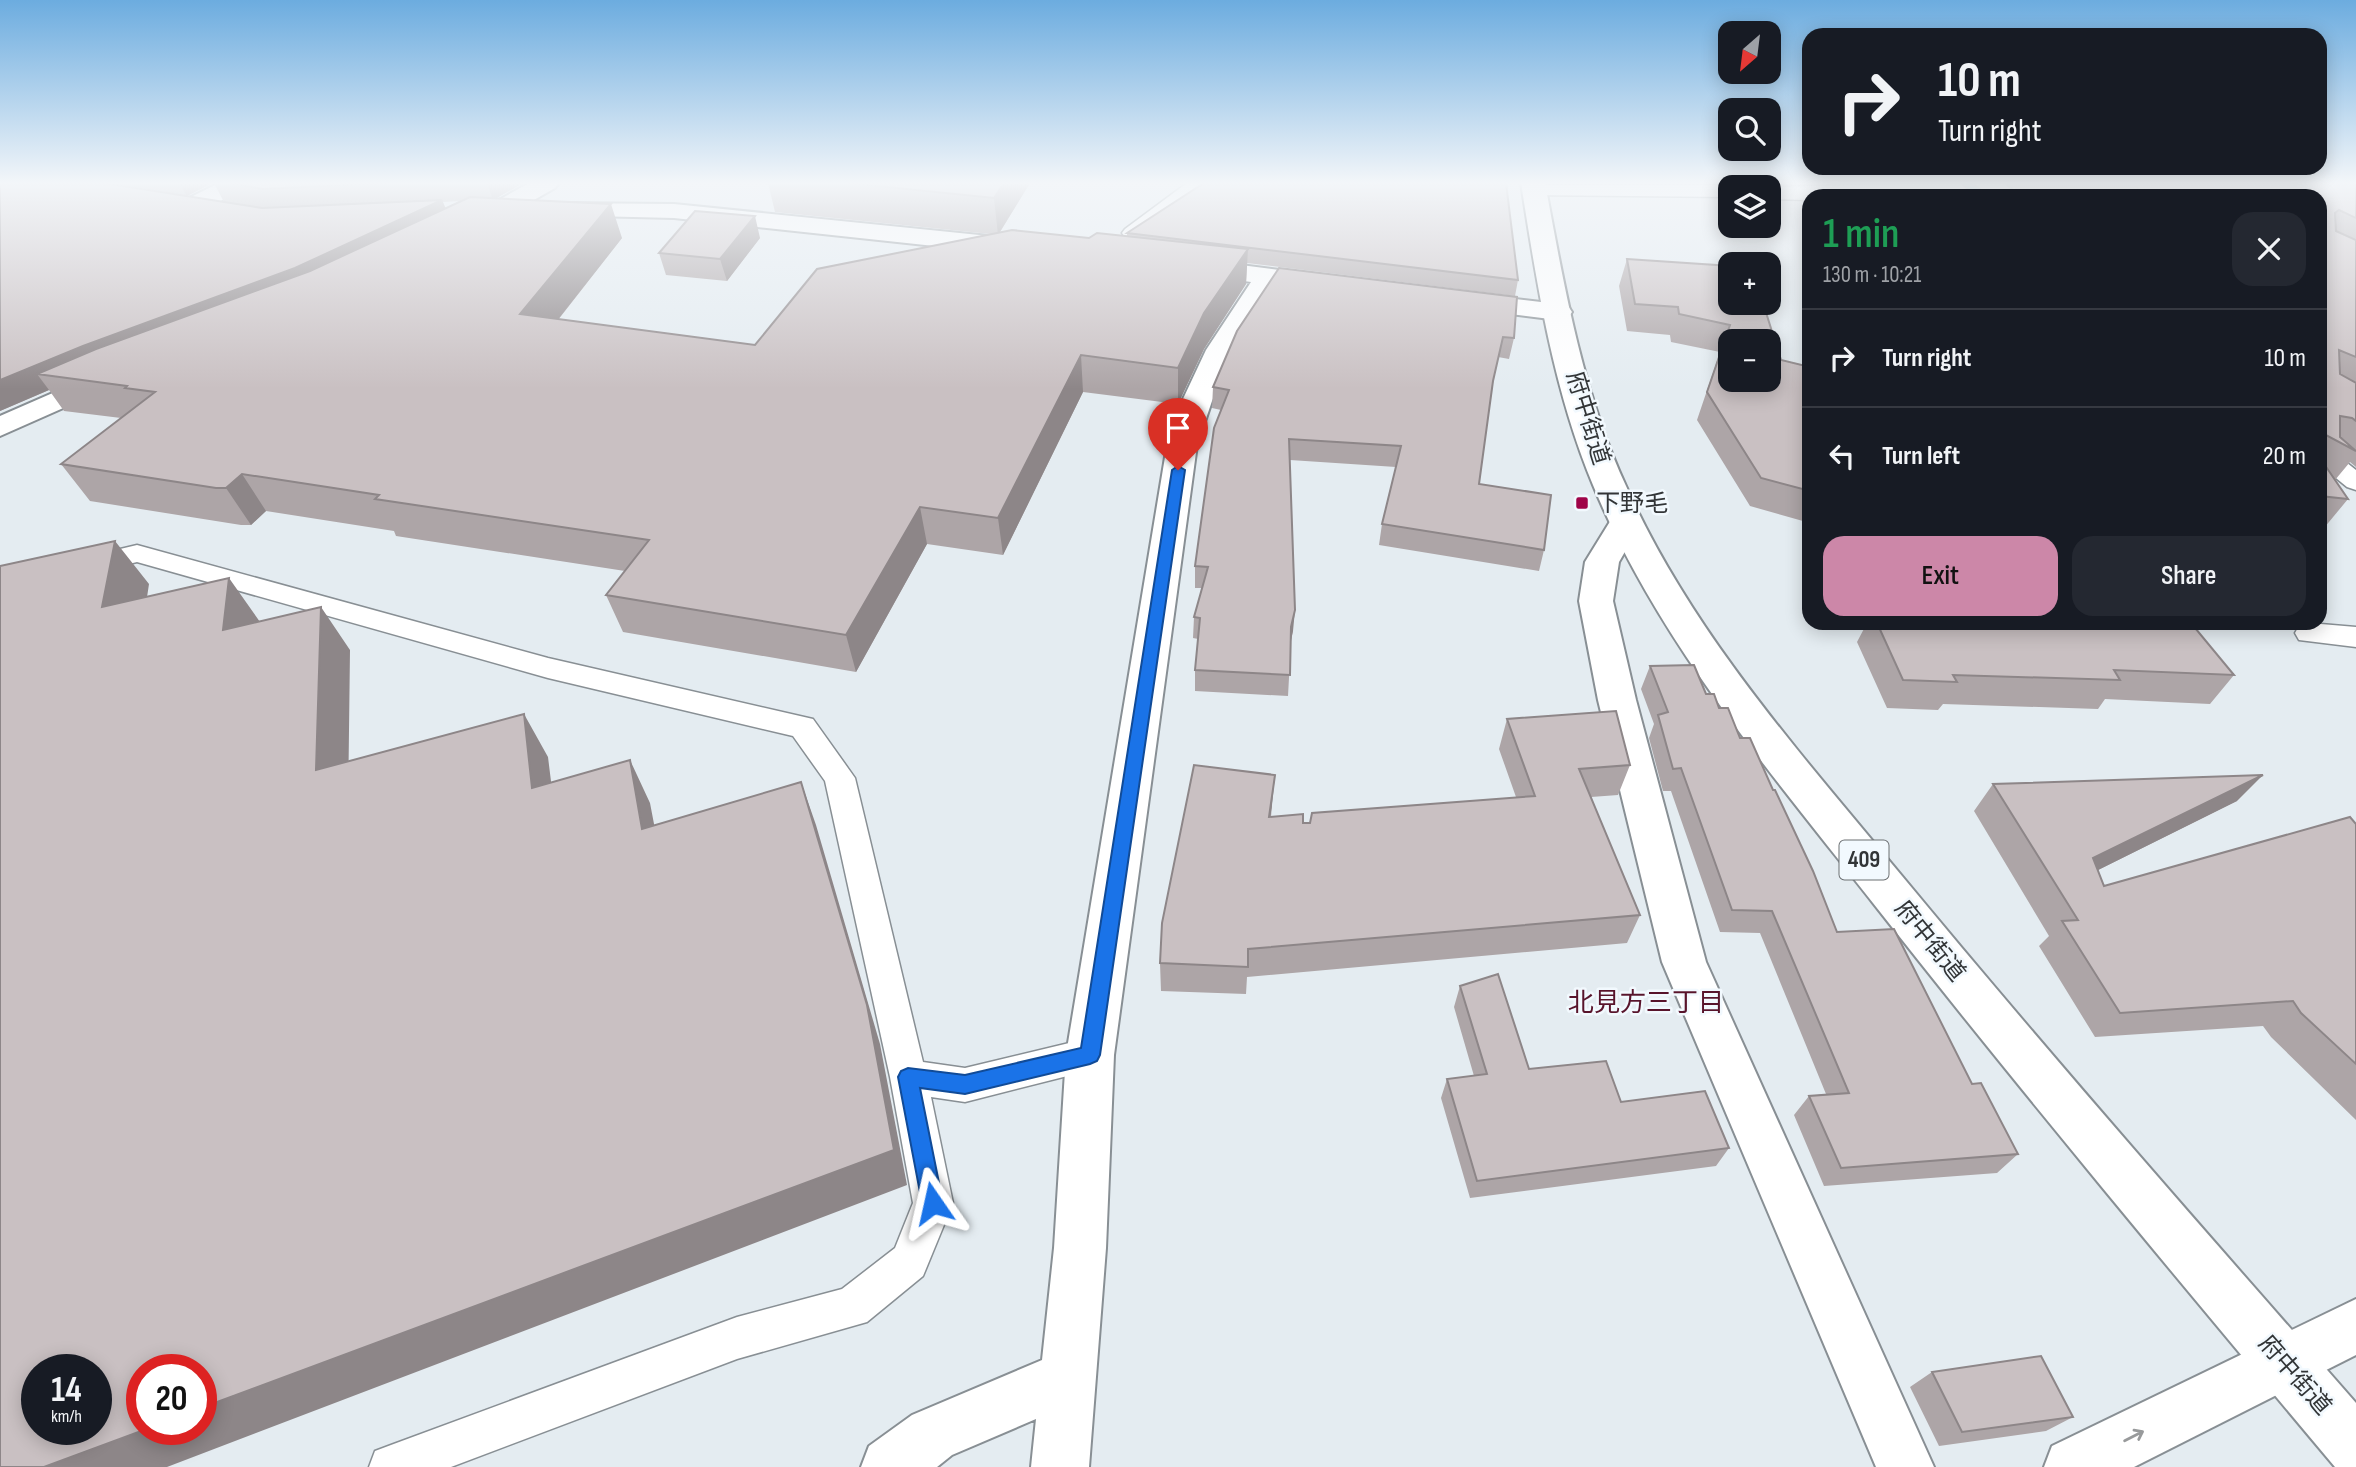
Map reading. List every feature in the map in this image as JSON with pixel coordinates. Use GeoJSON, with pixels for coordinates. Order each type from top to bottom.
{"type":"FeatureCollection","features":[{"type":"Feature","properties":{"kind":"main road","name":"府中街道"},"geometry":{"type":"LineString","coordinates":[[1546,251],[1558,312],[1584,415],[1626,522],[1661,585],[1751,720],[2014,1045],[2356,1447]]}},
{"type":"Feature","properties":{"kind":"main road"},"geometry":{"type":"LineString","coordinates":[[1165,264],[1351,287]]}},
{"type":"Feature","properties":{"kind":"main road"},"geometry":{"type":"LineString","coordinates":[[1059,1467],[1080,1248],[1090,1055],[1182,445],[1197,401],[1220,350],[1268,276]]}},
{"type":"Feature","properties":{"kind":"main road"},"geometry":{"type":"LineString","coordinates":[[1434,297],[1558,312]]}},
{"type":"Feature","properties":{"kind":"main road"},"geometry":{"type":"LineString","coordinates":[[0,428],[131,369]]}},
{"type":"Feature","properties":{"kind":"main road"},"geometry":{"type":"LineString","coordinates":[[1626,522],[1602,562],[1595,601],[1617,700],[1684,962],[1905,1467]]}},
{"type":"Feature","properties":{"kind":"main road"},"geometry":{"type":"LineString","coordinates":[[2073,1467],[2356,1326]]}},
{"type":"Feature","properties":{"kind":"main road"},"geometry":{"type":"LineString","coordinates":[[890,1467],[932,1435],[1068,1377]]}},
{"type":"Feature","properties":{"kind":"lane"},"geometry":{"type":"LineString","coordinates":[[2327,459],[2356,482]]}},
{"type":"Feature","properties":{"kind":"lane"},"geometry":{"type":"LineString","coordinates":[[62,571],[137,553],[548,668],[803,727],[840,778],[908,1077],[933,1203],[909,1262],[852,1307],[737,1338],[391,1467]]}},
{"type":"Feature","properties":{"kind":"lane"},"geometry":{"type":"LineString","coordinates":[[2309,634],[2356,637]]}},
{"type":"Feature","properties":{"kind":"lane"},"geometry":{"type":"LineString","coordinates":[[908,1077],[965,1084],[1090,1055]]}},
{"type":"Feature","properties":{"kind":"building"},"geometry":{"type":"Polygon","coordinates":[[[0,251],[331,251],[295,268],[83,346],[0,380],[0,251]]]}},
{"type":"Feature","properties":{"kind":"building"},"geometry":{"type":"Polygon","coordinates":[[[352,251],[572,251],[520,314],[755,345],[817,269],[905,251],[1246,251],[1204,313],[1178,368],[1081,355],[998,518],[920,507],[846,635],[606,595],[649,540],[375,499],[379,495],[242,474],[226,488],[216,488],[61,464],[155,392],[37,374],[96,349],[310,271],[352,251]]]}},
{"type":"Feature","properties":{"kind":"building"},"geometry":{"type":"Polygon","coordinates":[[[660,251],[726,251],[720,259],[660,251]]]}},
{"type":"Feature","properties":{"kind":"building"},"geometry":{"type":"Polygon","coordinates":[[[1281,251],[1514,251],[1518,280],[1281,251]]]}},
{"type":"Feature","properties":{"kind":"building"},"geometry":{"type":"Polygon","coordinates":[[[2327,251],[2356,251],[2356,357],[2339,350],[2340,374],[2356,383],[2356,421],[2340,416],[2340,437],[2356,451],[2327,436],[2327,251]]]}},
{"type":"Feature","properties":{"kind":"building"},"geometry":{"type":"Polygon","coordinates":[[[1627,259],[1718,265],[1718,315],[1767,315],[1771,329],[1729,329],[1730,325],[1679,314],[1678,307],[1635,304],[1627,259]]]}},
{"type":"Feature","properties":{"kind":"building"},"geometry":{"type":"Polygon","coordinates":[[[1279,268],[1517,297],[1514,338],[1503,337],[1493,381],[1479,484],[1551,495],[1544,550],[1382,524],[1401,446],[1289,439],[1295,610],[1291,627],[1290,675],[1195,670],[1200,618],[1194,617],[1208,567],[1195,566],[1214,428],[1229,390],[1213,387],[1237,331],[1279,268]]]}},
{"type":"Feature","properties":{"kind":"building"},"geometry":{"type":"Polygon","coordinates":[[[1718,360],[1718,392],[1781,392],[1781,360],[1802,365],[1802,489],[1761,478],[1707,392],[1718,360]]]}},
{"type":"Feature","properties":{"kind":"building"},"geometry":{"type":"Polygon","coordinates":[[[2327,468],[2348,499],[2327,497],[2327,468]]]}},
{"type":"Feature","properties":{"kind":"building"},"geometry":{"type":"Polygon","coordinates":[[[115,541],[102,607],[229,578],[223,630],[321,607],[316,770],[524,714],[532,788],[630,760],[642,829],[801,782],[867,1005],[894,1150],[217,1402],[217,1354],[126,1354],[126,1437],[112,1442],[112,1354],[21,1354],[21,1445],[103,1445],[44,1467],[0,1467],[0,566],[115,541]]]}},
{"type":"Feature","properties":{"kind":"building"},"geometry":{"type":"Polygon","coordinates":[[[1880,630],[2197,630],[2234,675],[2114,670],[2120,680],[1953,675],[1957,682],[1903,680],[1880,630]]]}},
{"type":"Feature","properties":{"kind":"building"},"geometry":{"type":"Polygon","coordinates":[[[1694,665],[1706,694],[1714,694],[1719,708],[1728,708],[1740,738],[1750,738],[1813,871],[1837,932],[1894,929],[1972,1084],[1981,1083],[2018,1154],[1841,1168],[1809,1096],[1849,1093],[1772,911],[1732,910],[1681,768],[1673,769],[1658,715],[1668,712],[1650,666],[1694,665]]]}},
{"type":"Feature","properties":{"kind":"building"},"geometry":{"type":"Polygon","coordinates":[[[1616,711],[1630,765],[1579,769],[1640,915],[1248,949],[1248,967],[1160,963],[1162,923],[1194,765],[1275,775],[1269,817],[1303,814],[1303,823],[1310,823],[1312,813],[1535,796],[1507,719],[1616,711]]]}},
{"type":"Feature","properties":{"kind":"building"},"geometry":{"type":"Polygon","coordinates":[[[2263,775],[2093,858],[2104,886],[2350,817],[2356,824],[2356,1064],[2301,1013],[2293,1001],[2120,1013],[2062,921],[2078,920],[1993,784],[2263,775]]]}},
{"type":"Feature","properties":{"kind":"building"},"geometry":{"type":"Polygon","coordinates":[[[1498,974],[1529,1069],[1606,1061],[1621,1102],[1705,1091],[1729,1148],[1477,1181],[1447,1079],[1487,1074],[1460,986],[1498,974]]]}},
{"type":"Feature","properties":{"kind":"building"},"geometry":{"type":"Polygon","coordinates":[[[2041,1356],[2073,1417],[1962,1432],[1932,1372],[2041,1356]]]}},
{"type":"Feature","properties":{"kind":"place","name":"下野毛"},"geometry":{"type":"Point","coordinates":[1582,503]}},
{"type":"Feature","properties":{"kind":"district","name":"北見方三丁目"},"geometry":{"type":"Point","coordinates":[1646,1003]}},
{"type":"Feature","properties":{"kind":"route"},"geometry":{"type":"LineString","coordinates":[[933,1203],[908,1077],[965,1084],[1090,1055],[1178,470]]}}]}
